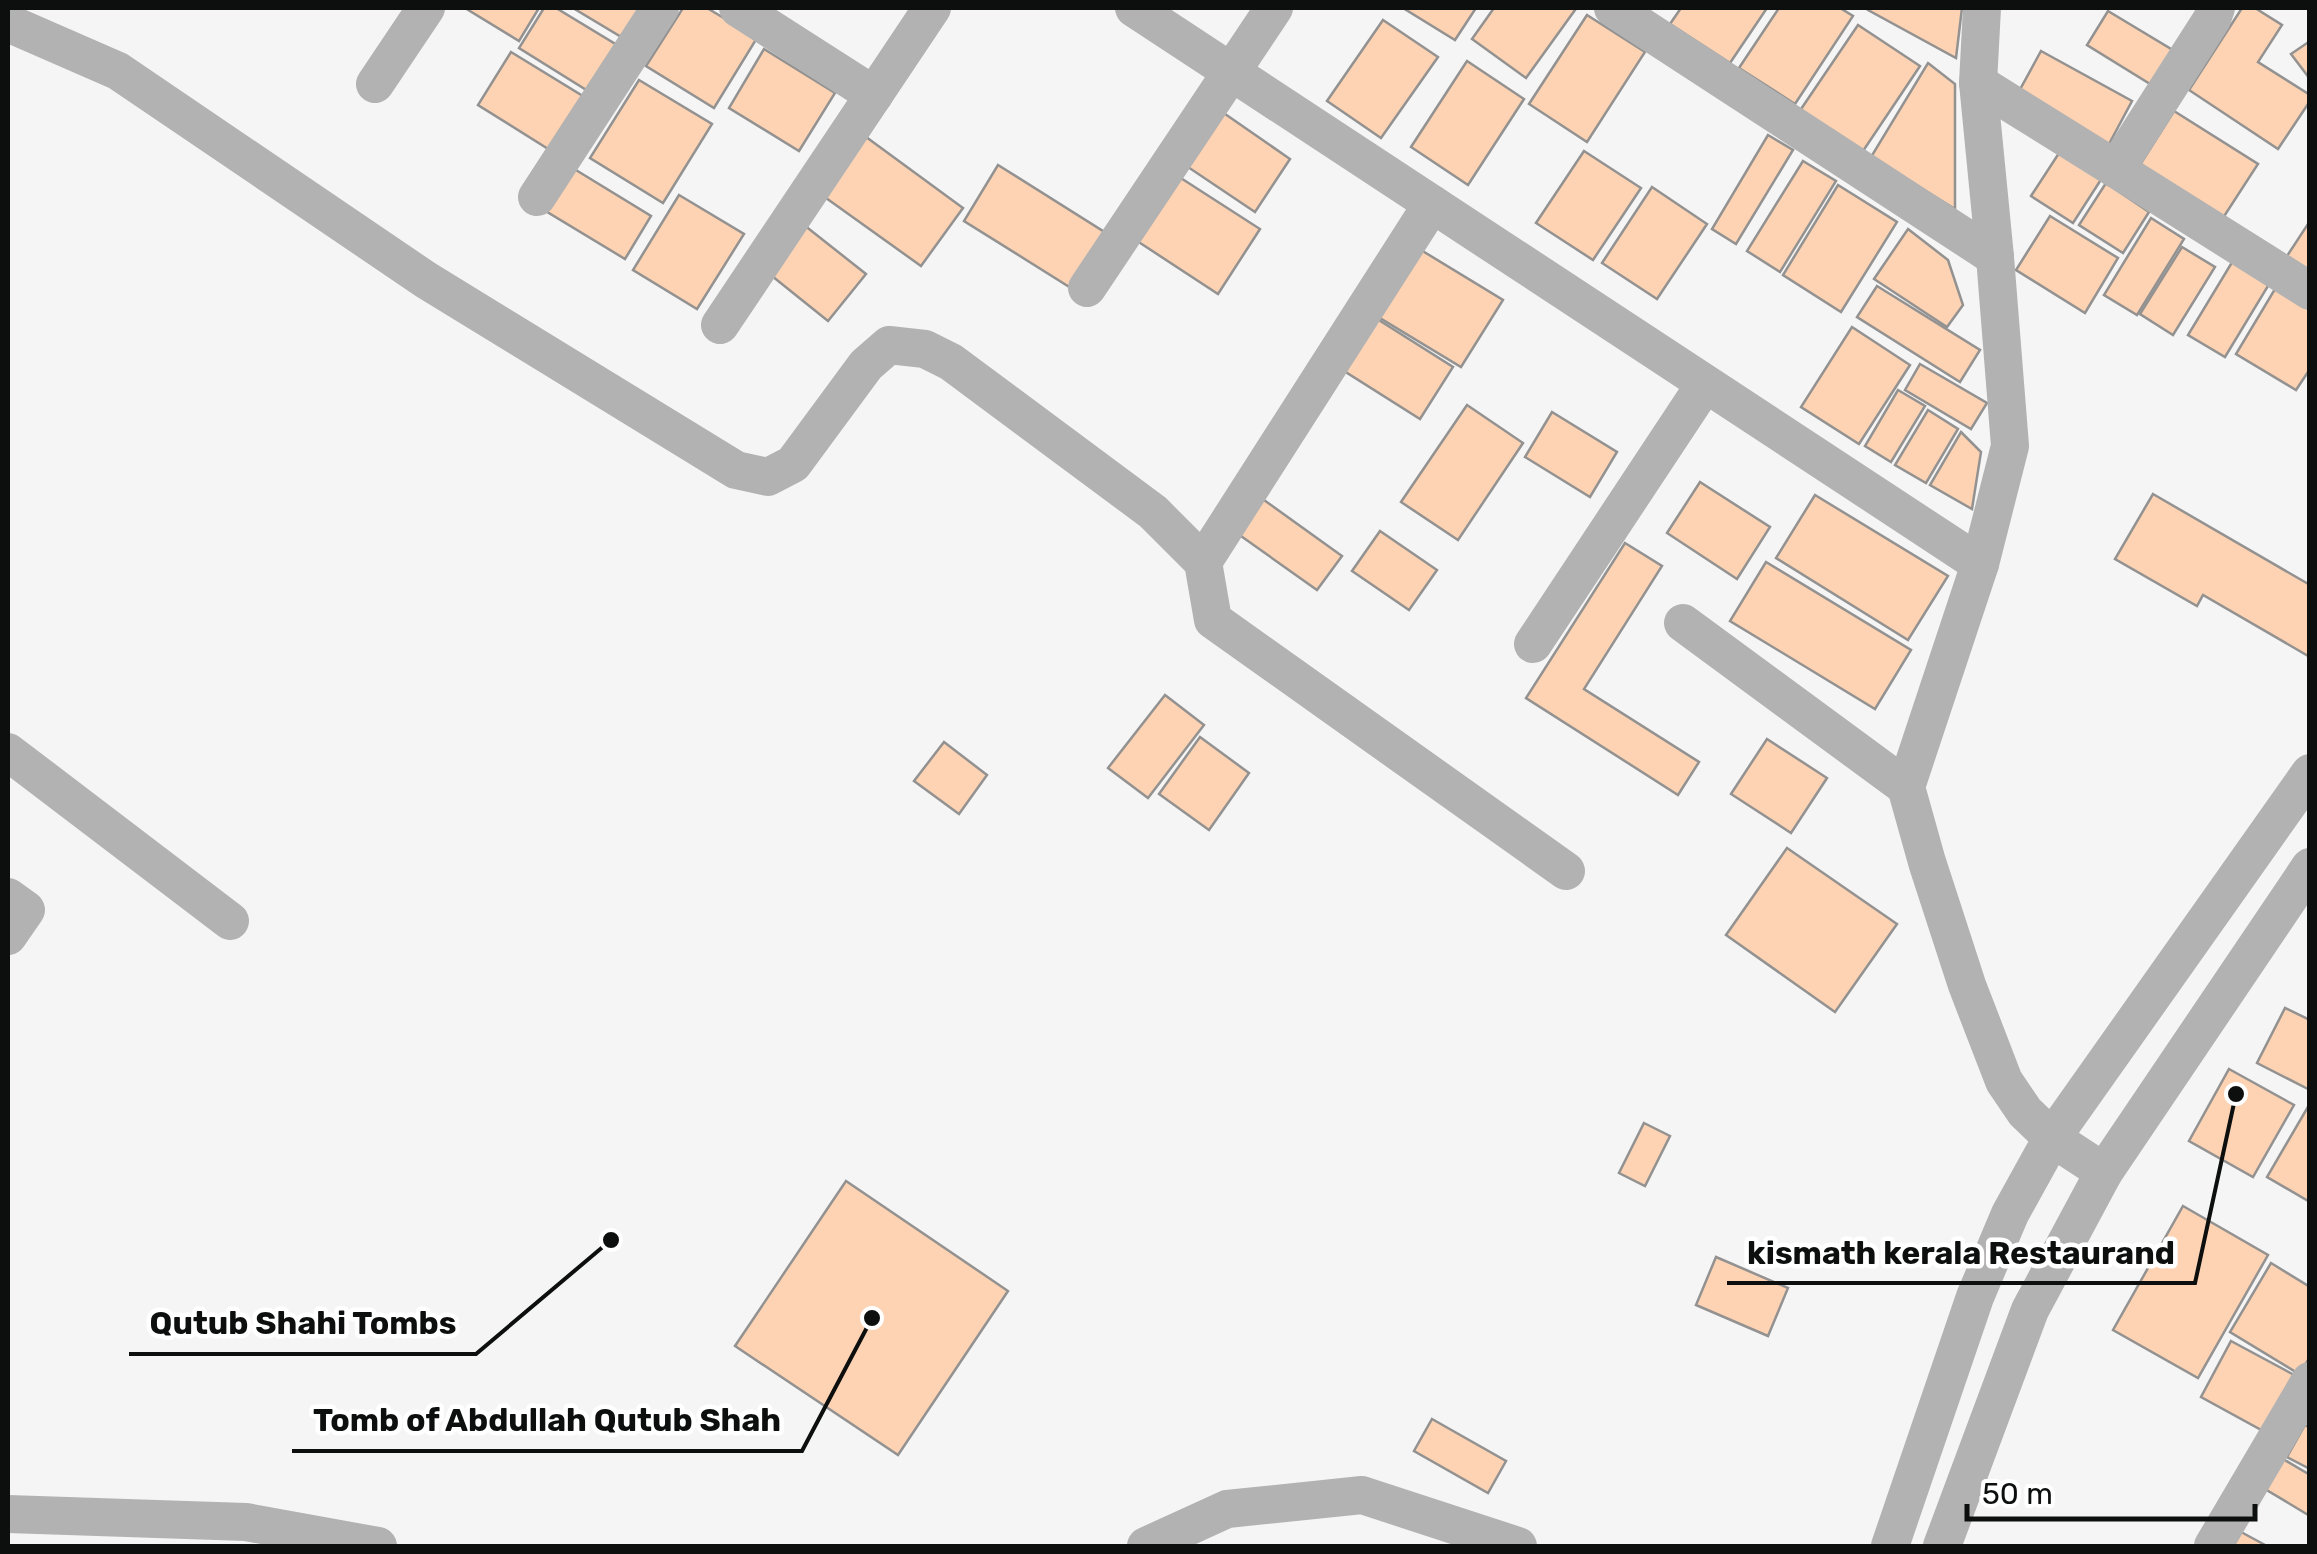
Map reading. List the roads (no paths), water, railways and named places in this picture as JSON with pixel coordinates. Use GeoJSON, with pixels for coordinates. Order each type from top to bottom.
{"type":"FeatureCollection","features":[{"type":"Feature","properties":{"kind":"street"},"geometry":{"type":"LineString","coordinates":[[374,84],[426,8]]}},
{"type":"Feature","properties":{"kind":"street"},"geometry":{"type":"LineString","coordinates":[[536,197],[660,8]]}},
{"type":"Feature","properties":{"kind":"street"},"geometry":{"type":"LineString","coordinates":[[738,8],[874,95]]}},
{"type":"Feature","properties":{"kind":"street"},"geometry":{"type":"LineString","coordinates":[[720,325],[932,8]]}},
{"type":"Feature","properties":{"kind":"street"},"geometry":{"type":"LineString","coordinates":[[1134,8],[1980,564]]}},
{"type":"Feature","properties":{"kind":"street"},"geometry":{"type":"LineString","coordinates":[[1088,288],[1274,8]]}},
{"type":"Feature","properties":{"kind":"street"},"geometry":{"type":"LineString","coordinates":[[1613,8],[1995,257]]}},
{"type":"Feature","properties":{"kind":"street"},"geometry":{"type":"LineString","coordinates":[[1982,8],[1978,83],[2010,446],[1980,564],[1906,787],[1967,985],[2004,1081],[2025,1112],[2052,1138],[2104,1172]]}},
{"type":"Feature","properties":{"kind":"street"},"geometry":{"type":"LineString","coordinates":[[2116,169],[2216,8]]}},
{"type":"Feature","properties":{"kind":"street"},"geometry":{"type":"LineString","coordinates":[[8,23],[118,71],[426,280],[736,470],[768,477],[793,464],[866,366],[889,345],[925,350],[952,362],[1152,512],[1203,562],[1213,620],[1566,871]]}},
{"type":"Feature","properties":{"kind":"street"},"geometry":{"type":"LineString","coordinates":[[1978,83],[2310,291]]}},
{"type":"Feature","properties":{"kind":"street"},"geometry":{"type":"LineString","coordinates":[[1203,562],[1432,204]]}},
{"type":"Feature","properties":{"kind":"street"},"geometry":{"type":"LineString","coordinates":[[1533,644],[1705,384]]}},
{"type":"Feature","properties":{"kind":"street"},"geometry":{"type":"LineString","coordinates":[[1683,623],[1906,787]]}},
{"type":"Feature","properties":{"kind":"street"},"geometry":{"type":"LineString","coordinates":[[8,752],[230,922]]}},
{"type":"Feature","properties":{"kind":"street"},"geometry":{"type":"LineString","coordinates":[[1890,1546],[1975,1297],[2010,1214],[2052,1138],[2310,774]]}},
{"type":"Feature","properties":{"kind":"street"},"geometry":{"type":"LineString","coordinates":[[1942,1546],[2030,1310],[2104,1172],[2310,867]]}},
{"type":"Feature","properties":{"kind":"street"},"geometry":{"type":"LineString","coordinates":[[8,897],[26,910],[8,936]]}},
{"type":"Feature","properties":{"kind":"street"},"geometry":{"type":"LineString","coordinates":[[2213,1546],[2310,1381]]}},
{"type":"Feature","properties":{"kind":"street"},"geometry":{"type":"LineString","coordinates":[[1146,1546],[1227,1509],[1362,1496],[1518,1546]]}},
{"type":"Feature","properties":{"kind":"street"},"geometry":{"type":"LineString","coordinates":[[8,1514],[246,1522],[378,1546]]}},
{"type":"Feature","properties":{"kind":"place","name":"kismath kerala Restaurand"},"geometry":{"type":"Point","coordinates":[2236,1094]}},
{"type":"Feature","properties":{"kind":"place","name":"Qutub Shahi Tombs"},"geometry":{"type":"Point","coordinates":[611,1240]}},
{"type":"Feature","properties":{"kind":"place","name":"Tomb of Abdullah Qutub Shah"},"geometry":{"type":"Point","coordinates":[872,1318]}}]}
